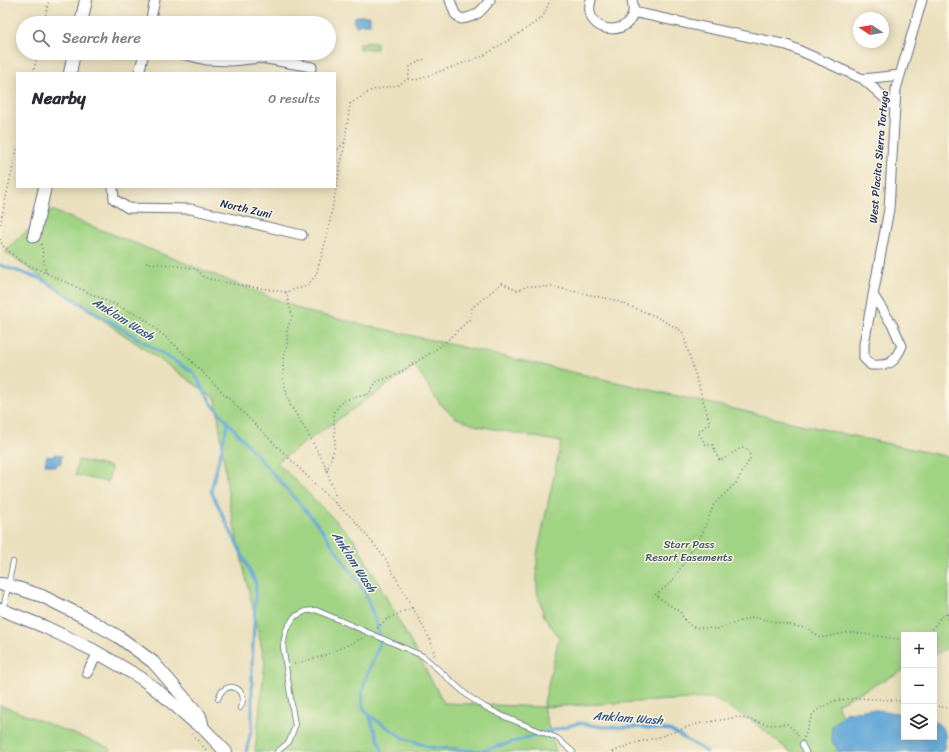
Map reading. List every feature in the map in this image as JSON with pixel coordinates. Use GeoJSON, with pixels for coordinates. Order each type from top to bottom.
{"type":"FeatureCollection","features":[{"type":"Feature","properties":{"kind":"street"},"geometry":{"type":"LineString","coordinates":[[83,16],[86,0]]}},
{"type":"Feature","properties":{"kind":"street"},"geometry":{"type":"LineString","coordinates":[[152,16],[155,0]]}},
{"type":"Feature","properties":{"kind":"street"},"geometry":{"type":"LineString","coordinates":[[450,0],[455,14],[461,19],[469,18],[481,12],[490,0]]}},
{"type":"Feature","properties":{"kind":"street"},"geometry":{"type":"LineString","coordinates":[[591,0],[590,12],[593,19],[598,25],[612,30],[626,25],[631,19],[634,5],[632,0]]}},
{"type":"Feature","properties":{"kind":"street","name":"West Placita Sierra Tortuga"},"geometry":{"type":"LineString","coordinates":[[873,295],[893,326],[902,346],[895,360],[884,365],[872,365],[864,358],[864,344],[873,295],[889,209],[896,89],[922,0]]}},
{"type":"Feature","properties":{"kind":"street"},"geometry":{"type":"LineString","coordinates":[[633,12],[787,45],[863,79],[895,107]]}},
{"type":"Feature","properties":{"kind":"street"},"geometry":{"type":"LineString","coordinates":[[70,72],[73,60]]}},
{"type":"Feature","properties":{"kind":"street"},"geometry":{"type":"LineString","coordinates":[[139,72],[142,60]]}},
{"type":"Feature","properties":{"kind":"street"},"geometry":{"type":"LineString","coordinates":[[206,60],[241,60]]}},
{"type":"Feature","properties":{"kind":"street"},"geometry":{"type":"LineString","coordinates":[[272,60],[312,67]]}},
{"type":"Feature","properties":{"kind":"street"},"geometry":{"type":"LineString","coordinates":[[863,79],[900,75]]}},
{"type":"Feature","properties":{"kind":"street"},"geometry":{"type":"LineString","coordinates":[[38,239],[45,188]]}},
{"type":"Feature","properties":{"kind":"street","name":"North Zuni"},"geometry":{"type":"LineString","coordinates":[[113,188],[114,199],[128,208],[190,209],[302,235]]}},
{"type":"Feature","properties":{"kind":"street"},"geometry":{"type":"LineString","coordinates":[[4,585],[42,596],[86,618],[119,637],[153,662],[200,716],[203,728]]}},
{"type":"Feature","properties":{"kind":"street"},"geometry":{"type":"LineString","coordinates":[[1,610],[46,627],[98,653],[141,678],[203,728],[226,752]]}},
{"type":"Feature","properties":{"kind":"street"},"geometry":{"type":"LineString","coordinates":[[87,673],[98,653]]}},
{"type":"Feature","properties":{"kind":"lane"},"geometry":{"type":"LineString","coordinates":[[1,610],[4,585],[14,562]]}},
{"type":"Feature","properties":{"kind":"lane"},"geometry":{"type":"LineString","coordinates":[[277,752],[289,742],[295,726],[283,646],[286,630],[294,617],[306,611],[316,610],[423,656],[468,696],[484,707],[504,717],[557,738],[573,752]]}},
{"type":"Feature","properties":{"kind":"lane"},"geometry":{"type":"LineString","coordinates":[[218,699],[219,694],[226,688],[232,687],[238,689],[243,698],[243,704],[240,708]]}},
{"type":"Feature","properties":{"kind":"lane"},"geometry":{"type":"LineString","coordinates":[[802,744],[806,752]]}},
{"type":"Feature","properties":{"kind":"path"},"geometry":{"type":"LineString","coordinates":[[46,16],[49,0]]}},
{"type":"Feature","properties":{"kind":"path"},"geometry":{"type":"LineString","coordinates":[[146,263],[196,269],[205,278],[286,292],[307,286],[316,275],[326,240],[345,142],[350,104],[372,90],[398,85],[408,79],[416,80],[483,56],[543,17],[550,0]]}},
{"type":"Feature","properties":{"kind":"path"},"geometry":{"type":"LineString","coordinates":[[408,79],[410,66],[426,59]]}},
{"type":"Feature","properties":{"kind":"path"},"geometry":{"type":"LineString","coordinates":[[33,72],[36,60]]}},
{"type":"Feature","properties":{"kind":"path"},"geometry":{"type":"LineString","coordinates":[[336,151],[345,142]]}},
{"type":"Feature","properties":{"kind":"path"},"geometry":{"type":"LineString","coordinates":[[0,224],[16,154]]}},
{"type":"Feature","properties":{"kind":"path"},"geometry":{"type":"LineString","coordinates":[[0,239],[2,245],[20,261],[142,317],[176,346],[320,490],[354,520],[385,558],[413,607],[431,640],[436,667]]}},
{"type":"Feature","properties":{"kind":"path"},"geometry":{"type":"LineString","coordinates":[[38,239],[46,273]]}},
{"type":"Feature","properties":{"kind":"path"},"geometry":{"type":"LineString","coordinates":[[327,471],[335,446],[334,412],[344,400],[369,394],[376,382],[396,375],[441,346],[470,319],[472,308],[502,283],[516,290],[522,289],[526,286],[554,287],[614,300],[655,316],[682,331],[710,424],[698,432],[706,444],[713,445],[720,461],[741,448],[749,449],[750,459],[736,483],[714,504],[702,534],[671,583],[655,595],[680,612],[686,622],[693,627],[718,629],[752,617],[808,629],[820,638],[850,632],[901,640]]}},
{"type":"Feature","properties":{"kind":"path"},"geometry":{"type":"LineString","coordinates":[[286,292],[292,316],[287,330],[287,348],[283,358],[283,379],[290,405],[324,463],[335,494],[335,503]]}},
{"type":"Feature","properties":{"kind":"path"},"geometry":{"type":"LineString","coordinates":[[286,666],[323,656],[372,633],[387,619],[413,607]]}},
{"type":"Feature","properties":{"kind":"path"},"geometry":{"type":"LineString","coordinates":[[930,632],[940,618],[948,613],[949,621]]}},
{"type":"Feature","properties":{"kind":"path"},"geometry":{"type":"LineString","coordinates":[[802,744],[813,713],[833,701],[856,698],[901,701]]}},
{"type":"Feature","properties":{"kind":"path"},"geometry":{"type":"LineString","coordinates":[[937,706],[949,708]]}},
{"type":"Feature","properties":{"kind":"path"},"geometry":{"type":"LineString","coordinates":[[613,752],[632,744],[662,736],[696,724],[739,717],[770,725],[787,724],[796,732],[802,744]]}},
{"type":"Feature","properties":{"kind":"green space"},"geometry":{"type":"Polygon","coordinates":[[[377,42],[377,49],[359,49],[359,43],[377,42]]]}},
{"type":"Feature","properties":{"kind":"green space","name":"Starr Pass Resort Easements"},"geometry":{"type":"Polygon","coordinates":[[[51,210],[308,312],[949,457],[949,647],[937,653],[937,632],[901,632],[901,672],[837,704],[856,752],[790,752],[753,721],[712,698],[543,707],[556,752],[255,752],[265,662],[230,508],[216,399],[4,251],[51,210]],[[415,366],[277,462],[354,539],[444,703],[543,707],[559,637],[544,616],[537,591],[537,555],[561,442],[478,426],[456,418],[440,404],[415,366]]]}},
{"type":"Feature","properties":{"kind":"green space"},"geometry":{"type":"Polygon","coordinates":[[[78,460],[111,467],[108,482],[75,475],[78,460]]]}},
{"type":"Feature","properties":{"kind":"green space"},"geometry":{"type":"Polygon","coordinates":[[[0,705],[110,748],[111,752],[0,752],[0,705]]]}},
{"type":"Feature","properties":{"kind":"water"},"geometry":{"type":"Polygon","coordinates":[[[356,16],[370,16],[370,24],[360,24],[356,26],[353,21],[356,16]]]}},
{"type":"Feature","properties":{"kind":"water"},"geometry":{"type":"Polygon","coordinates":[[[54,454],[62,456],[60,464],[57,463],[56,467],[45,464],[47,456],[54,457],[54,454]]]}},
{"type":"Feature","properties":{"kind":"water"},"geometry":{"type":"Polygon","coordinates":[[[870,709],[901,714],[901,740],[937,740],[937,723],[944,730],[945,734],[943,751],[839,752],[832,742],[832,726],[845,713],[870,709]]]}},
{"type":"Feature","properties":{"kind":"waterway","name":"Anklam Wash"},"geometry":{"type":"LineString","coordinates":[[0,265],[41,279],[194,373],[211,403],[320,527],[365,592],[379,632],[379,645],[365,681],[362,695],[363,707],[369,715],[379,722],[404,738],[429,747],[481,751],[579,723],[603,727],[637,727],[670,730],[707,752]]}},
{"type":"Feature","properties":{"kind":"waterway"},"geometry":{"type":"LineString","coordinates":[[228,422],[211,491],[256,583],[252,664],[252,727],[246,751]]}},
{"type":"Feature","properties":{"kind":"waterway"},"geometry":{"type":"LineString","coordinates":[[369,716],[383,752]]}}]}
